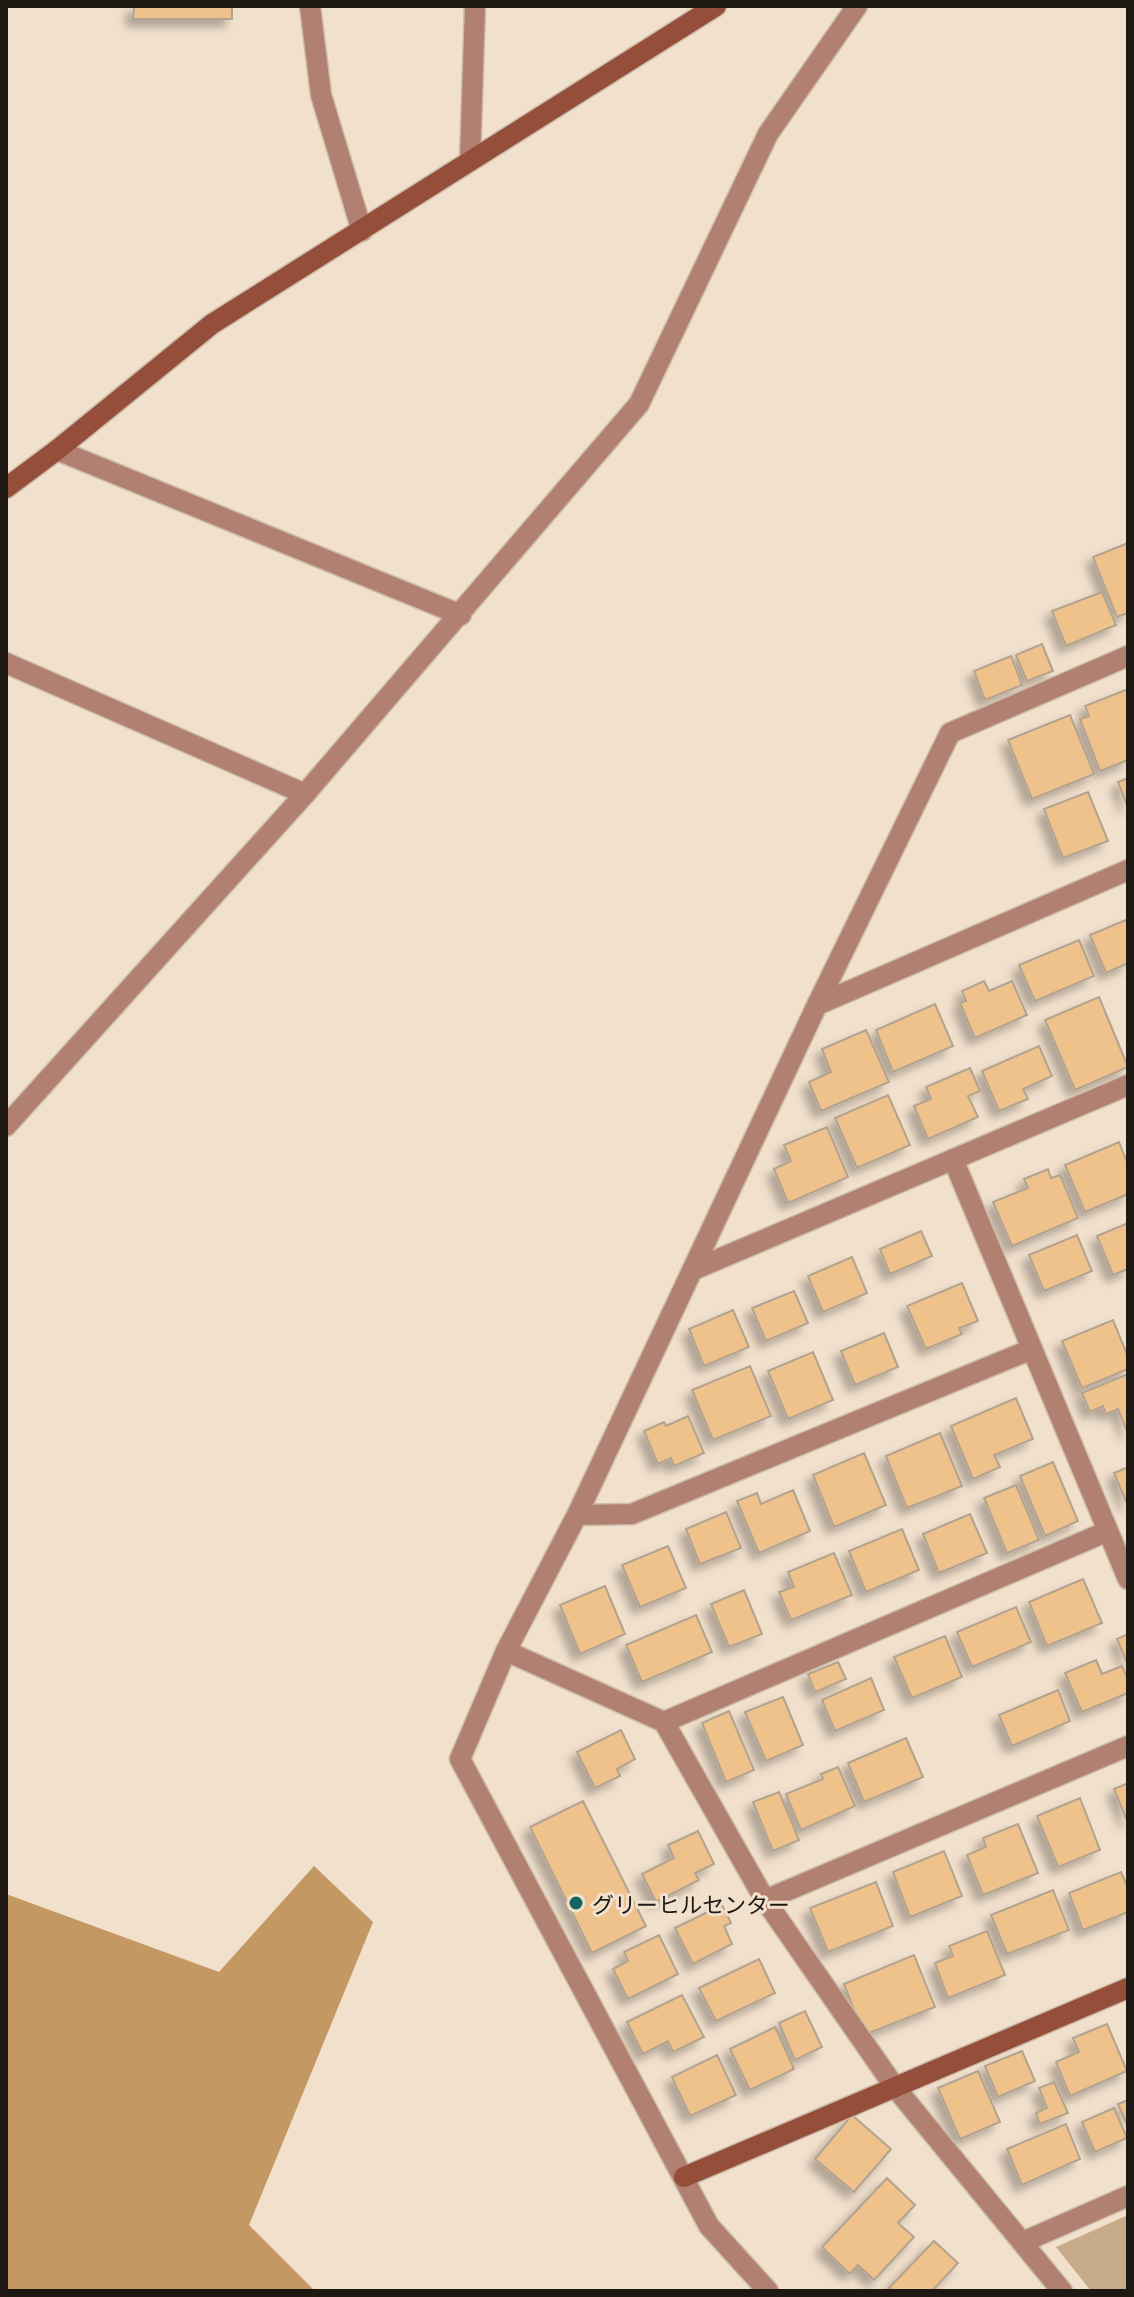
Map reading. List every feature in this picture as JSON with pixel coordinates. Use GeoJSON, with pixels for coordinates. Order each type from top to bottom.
{"type":"FeatureCollection","features":[{"type":"Feature","properties":{"kind":"street"},"geometry":{"type":"LineString","coordinates":[[310,6],[321,95],[362,231]]}},
{"type":"Feature","properties":{"kind":"street"},"geometry":{"type":"LineString","coordinates":[[470,161],[475,6]]}},
{"type":"Feature","properties":{"kind":"street"},"geometry":{"type":"LineString","coordinates":[[6,488],[212,324],[716,6]]}},
{"type":"Feature","properties":{"kind":"street"},"geometry":{"type":"LineString","coordinates":[[6,1126],[305,794],[639,404],[768,134],[857,6]]}},
{"type":"Feature","properties":{"kind":"street"},"geometry":{"type":"LineString","coordinates":[[57,450],[461,615]]}},
{"type":"Feature","properties":{"kind":"street"},"geometry":{"type":"LineString","coordinates":[[768,2291],[709,2226],[460,1759],[506,1651],[577,1515],[817,1005],[950,733],[1128,656]]}},
{"type":"Feature","properties":{"kind":"street"},"geometry":{"type":"LineString","coordinates":[[6,663],[305,794]]}},
{"type":"Feature","properties":{"kind":"street"},"geometry":{"type":"LineString","coordinates":[[817,1005],[1128,870]]}},
{"type":"Feature","properties":{"kind":"street"},"geometry":{"type":"LineString","coordinates":[[693,1270],[1128,1085]]}},
{"type":"Feature","properties":{"kind":"street"},"geometry":{"type":"LineString","coordinates":[[953,1159],[1128,1579]]}},
{"type":"Feature","properties":{"kind":"street"},"geometry":{"type":"LineString","coordinates":[[577,1515],[632,1514],[1032,1349]]}},
{"type":"Feature","properties":{"kind":"street"},"geometry":{"type":"LineString","coordinates":[[664,1722],[1108,1531]]}},
{"type":"Feature","properties":{"kind":"street"},"geometry":{"type":"LineString","coordinates":[[506,1651],[664,1722],[765,1900],[894,2086],[1062,2291]]}},
{"type":"Feature","properties":{"kind":"street"},"geometry":{"type":"LineString","coordinates":[[765,1900],[1128,1746]]}},
{"type":"Feature","properties":{"kind":"street"},"geometry":{"type":"LineString","coordinates":[[684,2177],[1128,1988]]}},
{"type":"Feature","properties":{"kind":"street"},"geometry":{"type":"LineString","coordinates":[[1023,2242],[1128,2196]]}},
{"type":"Feature","properties":{"kind":"shaded area"},"geometry":{"type":"Polygon","coordinates":[[[314,1866],[373,1922],[249,2225],[315,2291],[6,2291],[6,1894],[219,1972],[314,1866]]]}},
{"type":"Feature","properties":{"kind":"shaded area"},"geometry":{"type":"Polygon","coordinates":[[[1128,2215],[1128,2291],[1091,2291],[1056,2247],[1128,2215]]]}},
{"type":"Feature","properties":{"kind":"building"},"geometry":{"type":"Polygon","coordinates":[[[134,6],[232,6],[232,19],[133,19],[134,6]]]}},
{"type":"Feature","properties":{"kind":"building"},"geometry":{"type":"Polygon","coordinates":[[[1128,543],[1128,613],[1117,617],[1093,557],[1128,543]]]}},
{"type":"Feature","properties":{"kind":"building"},"geometry":{"type":"Polygon","coordinates":[[[1102,592],[1116,625],[1066,646],[1052,611],[1102,592]]]}},
{"type":"Feature","properties":{"kind":"building"},"geometry":{"type":"Polygon","coordinates":[[[1042,644],[1053,671],[1027,681],[1016,655],[1042,644]]]}},
{"type":"Feature","properties":{"kind":"building"},"geometry":{"type":"Polygon","coordinates":[[[1011,656],[1022,685],[985,700],[974,671],[1011,656]]]}},
{"type":"Feature","properties":{"kind":"building"},"geometry":{"type":"Polygon","coordinates":[[[1128,689],[1128,760],[1100,771],[1080,719],[1089,716],[1085,706],[1128,689]]]}},
{"type":"Feature","properties":{"kind":"building"},"geometry":{"type":"Polygon","coordinates":[[[1070,715],[1094,774],[1032,799],[1008,740],[1070,715]]]}},
{"type":"Feature","properties":{"kind":"building"},"geometry":{"type":"Polygon","coordinates":[[[1128,778],[1128,808],[1118,782],[1128,778]]]}},
{"type":"Feature","properties":{"kind":"building"},"geometry":{"type":"Polygon","coordinates":[[[1088,792],[1108,841],[1063,858],[1044,809],[1088,792]]]}},
{"type":"Feature","properties":{"kind":"building"},"geometry":{"type":"Polygon","coordinates":[[[1128,919],[1128,963],[1106,973],[1090,935],[1128,919]]]}},
{"type":"Feature","properties":{"kind":"building"},"geometry":{"type":"Polygon","coordinates":[[[1079,940],[1094,976],[1035,1001],[1019,965],[1079,940]]]}},
{"type":"Feature","properties":{"kind":"building"},"geometry":{"type":"Polygon","coordinates":[[[984,981],[989,991],[1012,981],[1027,1015],[975,1038],[960,1003],[966,1001],[962,991],[984,981]]]}},
{"type":"Feature","properties":{"kind":"building"},"geometry":{"type":"Polygon","coordinates":[[[1099,997],[1128,1067],[1075,1090],[1045,1020],[1099,997]]]}},
{"type":"Feature","properties":{"kind":"building"},"geometry":{"type":"Polygon","coordinates":[[[935,1004],[953,1046],[893,1072],[876,1030],[935,1004]]]}},
{"type":"Feature","properties":{"kind":"building"},"geometry":{"type":"Polygon","coordinates":[[[866,1030],[889,1082],[821,1111],[809,1082],[831,1072],[822,1049],[866,1030]]]}},
{"type":"Feature","properties":{"kind":"building"},"geometry":{"type":"Polygon","coordinates":[[[1039,1046],[1052,1076],[1023,1089],[1028,1099],[999,1111],[982,1071],[1039,1046]]]}},
{"type":"Feature","properties":{"kind":"building"},"geometry":{"type":"Polygon","coordinates":[[[970,1068],[980,1091],[968,1096],[978,1117],[928,1139],[914,1106],[931,1099],[926,1087],[970,1068]]]}},
{"type":"Feature","properties":{"kind":"building"},"geometry":{"type":"Polygon","coordinates":[[[888,1095],[910,1145],[857,1168],[835,1118],[888,1095]]]}},
{"type":"Feature","properties":{"kind":"building"},"geometry":{"type":"Polygon","coordinates":[[[827,1127],[848,1177],[788,1203],[774,1169],[791,1161],[784,1145],[827,1127]]]}},
{"type":"Feature","properties":{"kind":"building"},"geometry":{"type":"Polygon","coordinates":[[[1119,1142],[1128,1165],[1128,1194],[1085,1212],[1065,1165],[1119,1142]]]}},
{"type":"Feature","properties":{"kind":"building"},"geometry":{"type":"Polygon","coordinates":[[[1048,1169],[1051,1178],[1060,1175],[1078,1218],[1012,1246],[993,1202],[1028,1188],[1024,1179],[1048,1169]]]}},
{"type":"Feature","properties":{"kind":"building"},"geometry":{"type":"Polygon","coordinates":[[[1128,1223],[1128,1269],[1113,1275],[1097,1236],[1128,1223]]]}},
{"type":"Feature","properties":{"kind":"building"},"geometry":{"type":"Polygon","coordinates":[[[921,1231],[932,1256],[890,1274],[880,1249],[921,1231]]]}},
{"type":"Feature","properties":{"kind":"building"},"geometry":{"type":"Polygon","coordinates":[[[1077,1235],[1092,1271],[1044,1291],[1029,1255],[1077,1235]]]}},
{"type":"Feature","properties":{"kind":"building"},"geometry":{"type":"Polygon","coordinates":[[[852,1257],[867,1293],[823,1312],[808,1276],[852,1257]]]}},
{"type":"Feature","properties":{"kind":"building"},"geometry":{"type":"Polygon","coordinates":[[[962,1283],[978,1321],[959,1328],[962,1334],[926,1349],[907,1306],[962,1283]]]}},
{"type":"Feature","properties":{"kind":"building"},"geometry":{"type":"Polygon","coordinates":[[[794,1291],[808,1323],[766,1341],[752,1308],[794,1291]]]}},
{"type":"Feature","properties":{"kind":"building"},"geometry":{"type":"Polygon","coordinates":[[[733,1310],[749,1347],[704,1366],[689,1329],[733,1310]]]}},
{"type":"Feature","properties":{"kind":"building"},"geometry":{"type":"Polygon","coordinates":[[[1113,1320],[1128,1357],[1128,1369],[1082,1388],[1062,1341],[1113,1320]]]}},
{"type":"Feature","properties":{"kind":"building"},"geometry":{"type":"Polygon","coordinates":[[[884,1333],[898,1367],[855,1385],[841,1351],[884,1333]]]}},
{"type":"Feature","properties":{"kind":"building"},"geometry":{"type":"Polygon","coordinates":[[[813,1352],[833,1400],[788,1419],[768,1371],[813,1352]]]}},
{"type":"Feature","properties":{"kind":"building"},"geometry":{"type":"Polygon","coordinates":[[[750,1366],[771,1416],[713,1440],[692,1390],[750,1366]]]}},
{"type":"Feature","properties":{"kind":"building"},"geometry":{"type":"Polygon","coordinates":[[[1128,1374],[1128,1434],[1118,1409],[1106,1414],[1103,1406],[1090,1412],[1082,1393],[1128,1374]]]}},
{"type":"Feature","properties":{"kind":"building"},"geometry":{"type":"Polygon","coordinates":[[[1016,1398],[1033,1439],[994,1455],[1000,1467],[973,1479],[951,1426],[1016,1398]]]}},
{"type":"Feature","properties":{"kind":"building"},"geometry":{"type":"Polygon","coordinates":[[[688,1416],[704,1453],[674,1466],[671,1458],[658,1464],[644,1431],[688,1416]]]}},
{"type":"Feature","properties":{"kind":"building"},"geometry":{"type":"Polygon","coordinates":[[[940,1433],[962,1486],[907,1508],[886,1456],[940,1433]]]}},
{"type":"Feature","properties":{"kind":"building"},"geometry":{"type":"Polygon","coordinates":[[[864,1453],[886,1505],[834,1527],[813,1475],[864,1453]]]}},
{"type":"Feature","properties":{"kind":"building"},"geometry":{"type":"Polygon","coordinates":[[[1053,1462],[1078,1521],[1045,1536],[1020,1476],[1053,1462]]]}},
{"type":"Feature","properties":{"kind":"building"},"geometry":{"type":"Polygon","coordinates":[[[1128,1467],[1128,1506],[1114,1473],[1128,1467]]]}},
{"type":"Feature","properties":{"kind":"building"},"geometry":{"type":"Polygon","coordinates":[[[1016,1485],[1039,1540],[1007,1553],[984,1498],[1016,1485]]]}},
{"type":"Feature","properties":{"kind":"building"},"geometry":{"type":"Polygon","coordinates":[[[793,1490],[810,1531],[759,1553],[737,1501],[757,1493],[761,1504],[793,1490]]]}},
{"type":"Feature","properties":{"kind":"building"},"geometry":{"type":"Polygon","coordinates":[[[726,1512],[741,1548],[700,1564],[686,1529],[726,1512]]]}},
{"type":"Feature","properties":{"kind":"building"},"geometry":{"type":"Polygon","coordinates":[[[970,1514],[987,1553],[939,1573],[923,1534],[970,1514]]]}},
{"type":"Feature","properties":{"kind":"building"},"geometry":{"type":"Polygon","coordinates":[[[902,1529],[919,1570],[866,1592],[849,1551],[902,1529]]]}},
{"type":"Feature","properties":{"kind":"building"},"geometry":{"type":"Polygon","coordinates":[[[668,1546],[686,1588],[640,1607],[622,1565],[668,1546]]]}},
{"type":"Feature","properties":{"kind":"building"},"geometry":{"type":"Polygon","coordinates":[[[834,1553],[852,1595],[791,1620],[779,1592],[794,1587],[788,1572],[834,1553]]]}},
{"type":"Feature","properties":{"kind":"building"},"geometry":{"type":"Polygon","coordinates":[[[1083,1579],[1102,1623],[1047,1646],[1029,1602],[1083,1579]]]}},
{"type":"Feature","properties":{"kind":"building"},"geometry":{"type":"Polygon","coordinates":[[[605,1586],[625,1634],[580,1654],[560,1605],[605,1586]]]}},
{"type":"Feature","properties":{"kind":"building"},"geometry":{"type":"Polygon","coordinates":[[[744,1590],[762,1634],[729,1647],[711,1604],[744,1590]]]}},
{"type":"Feature","properties":{"kind":"building"},"geometry":{"type":"Polygon","coordinates":[[[1016,1607],[1031,1642],[972,1667],[957,1632],[1016,1607]]]}},
{"type":"Feature","properties":{"kind":"building"},"geometry":{"type":"Polygon","coordinates":[[[696,1615],[712,1652],[642,1682],[626,1645],[696,1615]]]}},
{"type":"Feature","properties":{"kind":"building"},"geometry":{"type":"Polygon","coordinates":[[[1128,1634],[1128,1662],[1127,1663],[1117,1639],[1128,1634]]]}},
{"type":"Feature","properties":{"kind":"building"},"geometry":{"type":"Polygon","coordinates":[[[945,1636],[962,1677],[912,1698],[894,1657],[945,1636]]]}},
{"type":"Feature","properties":{"kind":"building"},"geometry":{"type":"Polygon","coordinates":[[[1096,1660],[1102,1674],[1122,1666],[1128,1679],[1128,1693],[1082,1712],[1065,1673],[1096,1660]]]}},
{"type":"Feature","properties":{"kind":"building"},"geometry":{"type":"Polygon","coordinates":[[[838,1662],[846,1679],[815,1692],[808,1674],[838,1662]]]}},
{"type":"Feature","properties":{"kind":"building"},"geometry":{"type":"Polygon","coordinates":[[[871,1678],[884,1710],[835,1731],[822,1700],[871,1678]]]}},
{"type":"Feature","properties":{"kind":"building"},"geometry":{"type":"Polygon","coordinates":[[[1058,1690],[1070,1721],[1012,1746],[999,1715],[1058,1690]]]}},
{"type":"Feature","properties":{"kind":"building"},"geometry":{"type":"Polygon","coordinates":[[[783,1697],[803,1745],[766,1761],[745,1712],[783,1697]]]}},
{"type":"Feature","properties":{"kind":"building"},"geometry":{"type":"Polygon","coordinates":[[[729,1711],[754,1770],[726,1782],[702,1723],[729,1711]]]}},
{"type":"Feature","properties":{"kind":"building"},"geometry":{"type":"Polygon","coordinates":[[[621,1730],[635,1759],[617,1769],[620,1776],[595,1788],[577,1752],[621,1730]]]}},
{"type":"Feature","properties":{"kind":"building"},"geometry":{"type":"Polygon","coordinates":[[[906,1738],[923,1777],[864,1802],[848,1763],[906,1738]]]}},
{"type":"Feature","properties":{"kind":"building"},"geometry":{"type":"Polygon","coordinates":[[[838,1767],[855,1806],[801,1830],[786,1794],[823,1779],[821,1774],[838,1767]]]}},
{"type":"Feature","properties":{"kind":"building"},"geometry":{"type":"Polygon","coordinates":[[[1128,1783],[1128,1823],[1114,1789],[1128,1783]]]}},
{"type":"Feature","properties":{"kind":"building"},"geometry":{"type":"Polygon","coordinates":[[[779,1792],[799,1840],[773,1851],[753,1802],[779,1792]]]}},
{"type":"Feature","properties":{"kind":"building"},"geometry":{"type":"Polygon","coordinates":[[[1080,1798],[1100,1850],[1058,1867],[1037,1816],[1080,1798]]]}},
{"type":"Feature","properties":{"kind":"building"},"geometry":{"type":"Polygon","coordinates":[[[583,1801],[646,1926],[592,1953],[530,1827],[583,1801]]]}},
{"type":"Feature","properties":{"kind":"building"},"geometry":{"type":"Polygon","coordinates":[[[1018,1824],[1038,1873],[983,1895],[967,1855],[986,1847],[983,1838],[1018,1824]]]}},
{"type":"Feature","properties":{"kind":"building"},"geometry":{"type":"Polygon","coordinates":[[[698,1831],[714,1864],[695,1873],[699,1880],[656,1902],[642,1874],[674,1858],[668,1845],[698,1831]]]}},
{"type":"Feature","properties":{"kind":"building"},"geometry":{"type":"Polygon","coordinates":[[[944,1851],[962,1896],[910,1917],[893,1872],[944,1851]]]}},
{"type":"Feature","properties":{"kind":"building"},"geometry":{"type":"Polygon","coordinates":[[[1121,1872],[1128,1888],[1128,1912],[1083,1930],[1069,1893],[1121,1872]]]}},
{"type":"Feature","properties":{"kind":"building"},"geometry":{"type":"Polygon","coordinates":[[[876,1882],[893,1926],[828,1952],[810,1908],[876,1882]]]}},
{"type":"Feature","properties":{"kind":"building"},"geometry":{"type":"Polygon","coordinates":[[[1053,1890],[1069,1930],[1007,1954],[991,1915],[1053,1890]]]}},
{"type":"Feature","properties":{"kind":"building"},"geometry":{"type":"Polygon","coordinates":[[[722,1905],[731,1923],[724,1926],[732,1944],[693,1964],[675,1928],[722,1905]]]}},
{"type":"Feature","properties":{"kind":"building"},"geometry":{"type":"Polygon","coordinates":[[[987,1931],[1005,1975],[948,1998],[935,1963],[953,1956],[949,1946],[987,1931]]]}},
{"type":"Feature","properties":{"kind":"building"},"geometry":{"type":"Polygon","coordinates":[[[659,1935],[678,1974],[628,1999],[613,1969],[628,1961],[624,1952],[659,1935]]]}},
{"type":"Feature","properties":{"kind":"building"},"geometry":{"type":"Polygon","coordinates":[[[914,1955],[935,2007],[864,2035],[844,1984],[914,1955]]]}},
{"type":"Feature","properties":{"kind":"building"},"geometry":{"type":"Polygon","coordinates":[[[759,1959],[775,1993],[716,2021],[699,1988],[759,1959]]]}},
{"type":"Feature","properties":{"kind":"building"},"geometry":{"type":"Polygon","coordinates":[[[682,1995],[704,2037],[673,2052],[668,2041],[643,2054],[627,2022],[682,1995]]]}},
{"type":"Feature","properties":{"kind":"building"},"geometry":{"type":"Polygon","coordinates":[[[805,2011],[822,2047],[795,2060],[779,2023],[805,2011]]]}},
{"type":"Feature","properties":{"kind":"building"},"geometry":{"type":"Polygon","coordinates":[[[1107,2024],[1127,2071],[1070,2096],[1056,2062],[1079,2052],[1073,2038],[1107,2024]]]}},
{"type":"Feature","properties":{"kind":"building"},"geometry":{"type":"Polygon","coordinates":[[[775,2027],[794,2069],[750,2090],[730,2049],[775,2027]]]}},
{"type":"Feature","properties":{"kind":"building"},"geometry":{"type":"Polygon","coordinates":[[[1022,2051],[1035,2081],[998,2097],[985,2066],[1022,2051]]]}},
{"type":"Feature","properties":{"kind":"building"},"geometry":{"type":"Polygon","coordinates":[[[717,2055],[736,2095],[690,2116],[672,2077],[717,2055]]]}},
{"type":"Feature","properties":{"kind":"building"},"geometry":{"type":"Polygon","coordinates":[[[978,2071],[1000,2122],[960,2139],[938,2088],[978,2071]]]}},
{"type":"Feature","properties":{"kind":"building"},"geometry":{"type":"Polygon","coordinates":[[[1054,2082],[1068,2113],[1040,2124],[1036,2113],[1047,2108],[1039,2088],[1054,2082]]]}},
{"type":"Feature","properties":{"kind":"building"},"geometry":{"type":"Polygon","coordinates":[[[1128,2100],[1128,2127],[1118,2104],[1128,2100]]]}},
{"type":"Feature","properties":{"kind":"building"},"geometry":{"type":"Polygon","coordinates":[[[1114,2108],[1127,2138],[1095,2152],[1082,2122],[1114,2108]]]}},
{"type":"Feature","properties":{"kind":"building"},"geometry":{"type":"Polygon","coordinates":[[[852,2115],[891,2149],[854,2192],[815,2159],[852,2115]]]}},
{"type":"Feature","properties":{"kind":"building"},"geometry":{"type":"Polygon","coordinates":[[[1066,2124],[1080,2159],[1022,2185],[1007,2149],[1066,2124]]]}},
{"type":"Feature","properties":{"kind":"building"},"geometry":{"type":"Polygon","coordinates":[[[887,2178],[915,2205],[898,2223],[914,2237],[874,2280],[858,2265],[850,2274],[822,2247],[887,2178]]]}},
{"type":"Feature","properties":{"kind":"building"},"geometry":{"type":"Polygon","coordinates":[[[934,2241],[958,2263],[932,2291],[893,2291],[889,2288],[934,2241]]]}},
{"type":"Feature","properties":{"kind":"place","name":"グリーヒルセンター"},"geometry":{"type":"Point","coordinates":[576,1903]}}]}
